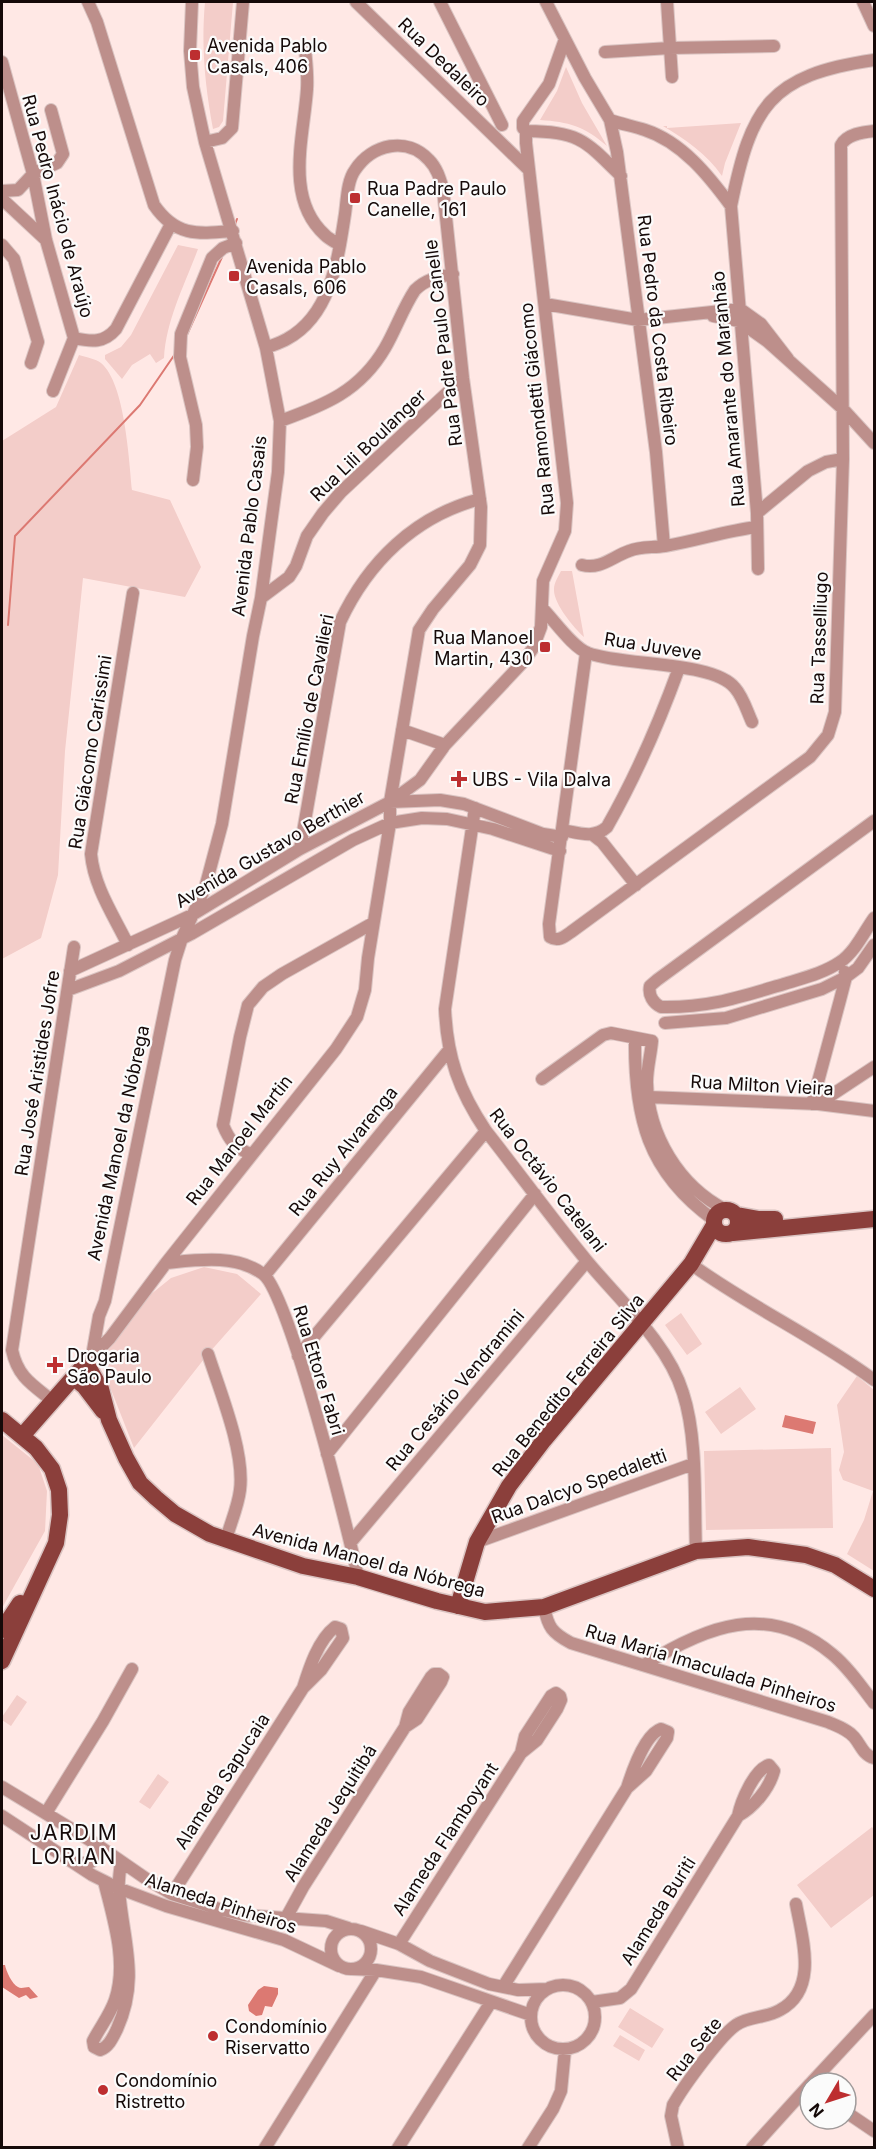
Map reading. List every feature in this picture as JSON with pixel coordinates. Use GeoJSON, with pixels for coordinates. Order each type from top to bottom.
{"type":"FeatureCollection","features":[{"type":"Feature","properties":{"kind":"main road"},"geometry":{"type":"LineString","coordinates":[[724,1223],[874,1209]]}},
{"type":"Feature","properties":{"kind":"main road"},"geometry":{"type":"LineString","coordinates":[[724,1223],[874,1219]]}},
{"type":"Feature","properties":{"kind":"main road","name":"Rua Benedito Ferreira Silva"},"geometry":{"type":"LineString","coordinates":[[458,1606],[477,1542],[509,1486],[544,1440],[693,1263],[698,1250],[724,1223]]}},
{"type":"Feature","properties":{"kind":"main road","name":"Rua Manoel Martin"},"geometry":{"type":"LineString","coordinates":[[22,1436],[89,1360]]}},
{"type":"Feature","properties":{"kind":"main road","name":"Avenida Manoel da Nóbrega"},"geometry":{"type":"LineString","coordinates":[[89,1360],[101,1389],[109,1420]]}},
{"type":"Feature","properties":{"kind":"main road","name":"Avenida Manoel da Nóbrega"},"geometry":{"type":"LineString","coordinates":[[74,1378],[92,1396],[109,1420],[140,1483],[176,1514],[210,1534],[303,1566],[358,1577],[485,1612],[544,1607],[696,1551],[748,1547],[806,1555],[835,1565],[874,1589]]}},
{"type":"Feature","properties":{"kind":"main road"},"geometry":{"type":"LineString","coordinates":[[2,1420],[36,1448],[52,1469],[59,1490],[60,1515],[56,1543],[2,1661]]}},
{"type":"Feature","properties":{"kind":"main road"},"geometry":{"type":"LineString","coordinates":[[2,1630],[41,1572]]}},
{"type":"Feature","properties":{"kind":"street"},"geometry":{"type":"LineString","coordinates":[[88,2],[97,22],[150,196],[160,214],[183,231],[234,237]]}},
{"type":"Feature","properties":{"kind":"street","name":"Avenida Pablo Casais"},"geometry":{"type":"LineString","coordinates":[[192,2],[190,51],[193,87],[205,142],[266,348],[280,421],[278,472],[261,598],[222,824],[205,888],[192,915]]}},
{"type":"Feature","properties":{"kind":"street"},"geometry":{"type":"LineString","coordinates":[[205,142],[222,138],[232,128],[243,2]]}},
{"type":"Feature","properties":{"kind":"street","name":"Rua Dedaleiro"},"geometry":{"type":"LineString","coordinates":[[356,2],[529,170]]}},
{"type":"Feature","properties":{"kind":"street"},"geometry":{"type":"LineString","coordinates":[[440,2],[502,125]]}},
{"type":"Feature","properties":{"kind":"street","name":"Rua Pedro da Costa Ribeiro"},"geometry":{"type":"LineString","coordinates":[[546,2],[610,120],[621,176],[656,452],[664,546]]}},
{"type":"Feature","properties":{"kind":"street"},"geometry":{"type":"LineString","coordinates":[[667,2],[672,76]]}},
{"type":"Feature","properties":{"kind":"street"},"geometry":{"type":"LineString","coordinates":[[863,2],[874,25]]}},
{"type":"Feature","properties":{"kind":"street"},"geometry":{"type":"LineString","coordinates":[[524,128],[549,84],[565,39]]}},
{"type":"Feature","properties":{"kind":"street"},"geometry":{"type":"LineString","coordinates":[[605,52],[774,46]]}},
{"type":"Feature","properties":{"kind":"street"},"geometry":{"type":"LineString","coordinates":[[305,48],[307,87],[300,153],[301,191],[310,215],[325,235],[340,245]]}},
{"type":"Feature","properties":{"kind":"street","name":"Rua Amarante do Maranhão"},"geometry":{"type":"LineString","coordinates":[[758,569],[757,513],[731,206],[739,167],[750,134],[766,105],[776,94],[818,73],[874,60]]}},
{"type":"Feature","properties":{"kind":"street","name":"Rua Pedro Inácio de Araújo"},"geometry":{"type":"LineString","coordinates":[[2,62],[33,174],[46,240],[74,338],[53,391]]}},
{"type":"Feature","properties":{"kind":"street"},"geometry":{"type":"LineString","coordinates":[[2,191],[18,190],[33,174],[57,163],[63,154],[51,110]]}},
{"type":"Feature","properties":{"kind":"street"},"geometry":{"type":"LineString","coordinates":[[610,120],[646,130],[685,153],[712,181],[731,206]]}},
{"type":"Feature","properties":{"kind":"street","name":"Rua Dedaleiro"},"geometry":{"type":"LineString","coordinates":[[482,124],[553,131],[576,137],[591,147],[621,176]]}},
{"type":"Feature","properties":{"kind":"street","name":"Rua Ramondetti Giácomo"},"geometry":{"type":"LineString","coordinates":[[390,802],[420,780],[446,745],[525,660],[533,648],[541,627],[543,581],[565,531],[567,503],[524,128]]}},
{"type":"Feature","properties":{"kind":"street","name":"Rua Tasselliugo"},"geometry":{"type":"LineString","coordinates":[[560,851],[549,924],[550,936],[555,939],[560,939],[571,932],[810,757],[828,735],[835,712],[843,459],[842,143],[850,136],[874,131]]}},
{"type":"Feature","properties":{"kind":"street","name":"Rua Padre Paulo Canelle"},"geometry":{"type":"LineString","coordinates":[[266,348],[288,339],[304,327],[317,312],[328,291],[340,245],[353,171],[376,150],[387,146],[411,148],[422,153],[439,174],[443,189],[463,378],[480,499],[480,545],[470,565],[433,609],[419,630],[390,802],[390,823]]}},
{"type":"Feature","properties":{"kind":"street"},"geometry":{"type":"LineString","coordinates":[[2,199],[46,240]]}},
{"type":"Feature","properties":{"kind":"street"},"geometry":{"type":"LineString","coordinates":[[74,338],[87,341],[102,340],[116,329],[171,224]]}},
{"type":"Feature","properties":{"kind":"street"},"geometry":{"type":"LineString","coordinates":[[193,480],[197,447],[196,424],[179,345],[181,334],[212,258],[234,237]]}},
{"type":"Feature","properties":{"kind":"street"},"geometry":{"type":"LineString","coordinates":[[2,245],[15,259],[38,342],[31,363]]}},
{"type":"Feature","properties":{"kind":"street"},"geometry":{"type":"LineString","coordinates":[[280,421],[321,407],[346,391],[368,371],[384,349],[411,296],[422,283],[432,278],[453,274]]}},
{"type":"Feature","properties":{"kind":"street"},"geometry":{"type":"LineString","coordinates":[[545,304],[638,320],[703,314],[740,315],[842,408],[874,443]]}},
{"type":"Feature","properties":{"kind":"street","name":"Rua Lili Boulanger"},"geometry":{"type":"LineString","coordinates":[[261,598],[290,577],[307,536],[341,492],[463,378]]}},
{"type":"Feature","properties":{"kind":"street"},"geometry":{"type":"LineString","coordinates":[[757,513],[808,471],[826,462],[843,459]]}},
{"type":"Feature","properties":{"kind":"street","name":"Rua Emílio de Cavalieri"},"geometry":{"type":"LineString","coordinates":[[300,849],[340,622],[349,604],[378,561],[402,538],[426,521],[464,503],[480,499]]}},
{"type":"Feature","properties":{"kind":"street"},"geometry":{"type":"LineString","coordinates":[[582,565],[590,567],[603,565],[638,547],[664,546],[756,527]]}},
{"type":"Feature","properties":{"kind":"street","name":"Rua Giácomo Carissimi"},"geometry":{"type":"LineString","coordinates":[[128,945],[98,885],[91,854],[133,593]]}},
{"type":"Feature","properties":{"kind":"street","name":"Rua Juveve"},"geometry":{"type":"LineString","coordinates":[[542,608],[586,653],[708,673],[725,679],[736,689],[752,722]]}},
{"type":"Feature","properties":{"kind":"street"},"geometry":{"type":"LineString","coordinates":[[560,851],[586,653]]}},
{"type":"Feature","properties":{"kind":"street"},"geometry":{"type":"LineString","coordinates":[[593,835],[602,832],[607,827],[620,806],[659,723],[679,668]]}},
{"type":"Feature","properties":{"kind":"street"},"geometry":{"type":"LineString","coordinates":[[402,730],[446,745]]}},
{"type":"Feature","properties":{"kind":"street","name":"Avenida Gustavo Berthier"},"geometry":{"type":"LineString","coordinates":[[70,971],[192,915],[300,849],[390,802],[440,800],[475,808],[543,834],[593,835]]}},
{"type":"Feature","properties":{"kind":"street","name":"Rua Octávio Catelani"},"geometry":{"type":"LineString","coordinates":[[475,808],[445,1009],[448,1050],[463,1090],[486,1131],[587,1261],[642,1325],[663,1354],[683,1391],[690,1422],[696,1551]]}},
{"type":"Feature","properties":{"kind":"street","name":"Avenida Gustavo Berthier"},"geometry":{"type":"LineString","coordinates":[[68,990],[119,971],[182,938],[354,840],[390,823],[422,818],[472,823],[560,851]]}},
{"type":"Feature","properties":{"kind":"street"},"geometry":{"type":"LineString","coordinates":[[874,821],[650,986],[652,1000],[657,1005],[667,1007],[727,1002],[800,979],[829,968],[842,960],[874,918]]}},
{"type":"Feature","properties":{"kind":"street","name":"Rua Manoel Martin"},"geometry":{"type":"LineString","coordinates":[[89,1360],[104,1345],[336,1048],[357,1017],[365,990],[373,923],[390,823]]}},
{"type":"Feature","properties":{"kind":"street"},"geometry":{"type":"LineString","coordinates":[[593,835],[602,842],[636,885]]}},
{"type":"Feature","properties":{"kind":"street"},"geometry":{"type":"LineString","coordinates":[[205,888],[215,900]]}},
{"type":"Feature","properties":{"kind":"street","name":"Avenida Manoel da Nóbrega"},"geometry":{"type":"LineString","coordinates":[[89,1360],[105,1300],[175,960],[192,915]]}},
{"type":"Feature","properties":{"kind":"street"},"geometry":{"type":"LineString","coordinates":[[251,1155],[239,1150],[228,1138],[223,1125],[248,1005],[263,987],[273,980],[373,923]]}},
{"type":"Feature","properties":{"kind":"street"},"geometry":{"type":"LineString","coordinates":[[665,1023],[726,1018],[822,989],[858,968],[874,945]]}},
{"type":"Feature","properties":{"kind":"street","name":"Rua José Aristides Jofre"},"geometry":{"type":"LineString","coordinates":[[54,1402],[24,1377],[15,1365],[12,1350],[74,947]]}},
{"type":"Feature","properties":{"kind":"street"},"geometry":{"type":"LineString","coordinates":[[815,1104],[846,977],[842,960]]}},
{"type":"Feature","properties":{"kind":"street"},"geometry":{"type":"LineString","coordinates":[[667,1007],[665,1023],[652,1041],[648,1097],[659,1138],[673,1164],[724,1223]]}},
{"type":"Feature","properties":{"kind":"street"},"geometry":{"type":"LineString","coordinates":[[542,1079],[603,1035],[611,1033],[652,1041]]}},
{"type":"Feature","properties":{"kind":"street"},"geometry":{"type":"LineString","coordinates":[[635,1038],[640,1110],[652,1151],[682,1193],[724,1223]]}},
{"type":"Feature","properties":{"kind":"street","name":"Rua Ruy Alvarenga"},"geometry":{"type":"LineString","coordinates":[[265,1275],[448,1050]]}},
{"type":"Feature","properties":{"kind":"street"},"geometry":{"type":"LineString","coordinates":[[635,1061],[649,1063]]}},
{"type":"Feature","properties":{"kind":"street"},"geometry":{"type":"LineString","coordinates":[[815,1104],[874,1067]]}},
{"type":"Feature","properties":{"kind":"street","name":"Rua Milton Vieira"},"geometry":{"type":"LineString","coordinates":[[648,1097],[815,1104],[874,1111]]}},
{"type":"Feature","properties":{"kind":"street"},"geometry":{"type":"LineString","coordinates":[[298,1356],[486,1131]]}},
{"type":"Feature","properties":{"kind":"street"},"geometry":{"type":"LineString","coordinates":[[327,1454],[535,1194]]}},
{"type":"Feature","properties":{"kind":"street"},"geometry":{"type":"LineString","coordinates":[[166,1263],[198,1260],[242,1263],[265,1275]]}},
{"type":"Feature","properties":{"kind":"street","name":"Rua Cesário Vendramini"},"geometry":{"type":"LineString","coordinates":[[351,1542],[587,1261]]}},
{"type":"Feature","properties":{"kind":"street"},"geometry":{"type":"LineString","coordinates":[[693,1263],[711,1279],[804,1334],[874,1380]]}},
{"type":"Feature","properties":{"kind":"street","name":"Rua Ettore Fabri"},"geometry":{"type":"LineString","coordinates":[[265,1275],[278,1298],[298,1356],[351,1542],[358,1577]]}},
{"type":"Feature","properties":{"kind":"street"},"geometry":{"type":"LineString","coordinates":[[105,1300],[105,1309],[110,1319],[125,1318]]}},
{"type":"Feature","properties":{"kind":"street"},"geometry":{"type":"LineString","coordinates":[[208,1354],[241,1470],[240,1491],[226,1540]]}},
{"type":"Feature","properties":{"kind":"street","name":"Rua Dalcyo Spedaletti"},"geometry":{"type":"LineString","coordinates":[[477,1542],[693,1464]]}},
{"type":"Feature","properties":{"kind":"street","name":"Rua Maria Imaculada Pinheiros"},"geometry":{"type":"LineString","coordinates":[[544,1607],[547,1621],[555,1635],[571,1643],[828,1722],[846,1730],[855,1738],[864,1752],[874,1758]]}},
{"type":"Feature","properties":{"kind":"street"},"geometry":{"type":"LineString","coordinates":[[644,1665],[671,1648],[719,1628],[742,1623],[766,1625],[792,1630],[813,1640],[833,1655],[874,1703]]}},
{"type":"Feature","properties":{"kind":"street"},"geometry":{"type":"LineString","coordinates":[[46,1813],[132,1669]]}},
{"type":"Feature","properties":{"kind":"street","name":"Alameda Sapucaia"},"geometry":{"type":"LineString","coordinates":[[172,1894],[303,1688]]}},
{"type":"Feature","properties":{"kind":"street","name":"Alameda Jequitibá"},"geometry":{"type":"LineString","coordinates":[[286,1918],[309,1877],[405,1727]]}},
{"type":"Feature","properties":{"kind":"street","name":"Alameda Flamboyant"},"geometry":{"type":"LineString","coordinates":[[399,1944],[521,1753]]}},
{"type":"Feature","properties":{"kind":"street","name":"Alameda Pinheiros"},"geometry":{"type":"LineString","coordinates":[[2,1787],[93,1842],[172,1894],[244,1915],[326,1921],[348,1928]]}},
{"type":"Feature","properties":{"kind":"street"},"geometry":{"type":"LineString","coordinates":[[503,1987],[627,1788]]}},
{"type":"Feature","properties":{"kind":"street","name":"Alameda Pinheiros"},"geometry":{"type":"LineString","coordinates":[[2,1816],[74,1863],[118,1888],[166,1906],[284,1940],[339,1966]]}},
{"type":"Feature","properties":{"kind":"street","name":"Alameda Buriti"},"geometry":{"type":"LineString","coordinates":[[592,2002],[620,1998],[631,1989],[738,1816]]}},
{"type":"Feature","properties":{"kind":"street"},"geometry":{"type":"LineString","coordinates":[[74,1863],[93,1861],[96,1850],[93,1842]]}},
{"type":"Feature","properties":{"kind":"street"},"geometry":{"type":"LineString","coordinates":[[104,1881],[117,1936],[119,1966],[118,1990],[111,2010],[93,2041],[93,2045],[100,2050],[106,2048],[123,2016],[126,2003],[129,1965],[118,1888],[121,1862]]}},
{"type":"Feature","properties":{"kind":"street","name":"Rua Sete"},"geometry":{"type":"LineString","coordinates":[[678,2148],[671,2116],[673,2105],[719,2042],[736,2025],[779,2011],[799,1992],[806,1955],[796,1904]]}},
{"type":"Feature","properties":{"kind":"street"},"geometry":{"type":"LineString","coordinates":[[531,2015],[422,1977],[339,1966],[334,1961],[330,1947],[336,1935],[348,1928],[399,1944],[430,1961],[503,1987],[518,1990],[547,1989],[567,1985],[577,1988],[592,2002],[595,2013],[595,2023],[585,2042],[565,2050],[554,2049],[544,2044],[537,2036],[532,2026],[533,2005],[547,1989]]}},
{"type":"Feature","properties":{"kind":"street"},"geometry":{"type":"LineString","coordinates":[[352,1969],[364,1964],[371,1953],[369,1941],[361,1931]]}},
{"type":"Feature","properties":{"kind":"street"},"geometry":{"type":"LineString","coordinates":[[267,2146],[376,1970]]}},
{"type":"Feature","properties":{"kind":"street"},"geometry":{"type":"LineString","coordinates":[[398,2148],[492,2002]]}},
{"type":"Feature","properties":{"kind":"street"},"geometry":{"type":"LineString","coordinates":[[111,2010],[123,2016]]}},
{"type":"Feature","properties":{"kind":"street"},"geometry":{"type":"LineString","coordinates":[[824,2071],[874,2015]]}},
{"type":"Feature","properties":{"kind":"street"},"geometry":{"type":"LineString","coordinates":[[528,2148],[553,2109],[561,2091],[565,2050]]}},
{"type":"Feature","properties":{"kind":"street"},"geometry":{"type":"LineString","coordinates":[[752,2148],[798,2099]]}},
{"type":"Feature","properties":{"kind":"street"},"geometry":{"type":"LineString","coordinates":[[858,2120],[874,2131]]}},
{"type":"Feature","properties":{"kind":"shaded area"},"geometry":{"type":"Polygon","coordinates":[[[205,2],[233,2],[223,121],[219,127],[213,129],[204,66],[205,2]]]}},
{"type":"Feature","properties":{"kind":"shaded area"},"geometry":{"type":"Polygon","coordinates":[[[566,67],[582,103],[607,146],[576,126],[540,120],[557,91],[566,67]]]}},
{"type":"Feature","properties":{"kind":"shaded area"},"geometry":{"type":"Polygon","coordinates":[[[741,123],[722,176],[695,148],[663,126],[667,128],[741,123]]]}},
{"type":"Feature","properties":{"kind":"shaded area"},"geometry":{"type":"Polygon","coordinates":[[[178,245],[198,249],[172,316],[164,358],[156,363],[150,354],[132,365],[122,379],[105,359],[105,355],[121,347],[131,335],[178,245]]]}},
{"type":"Feature","properties":{"kind":"shaded area"},"geometry":{"type":"Polygon","coordinates":[[[79,355],[101,363],[116,387],[127,442],[132,490],[170,500],[201,567],[185,597],[83,578],[65,751],[58,875],[41,938],[2,959],[2,441],[56,407],[79,355]]]}},
{"type":"Feature","properties":{"kind":"shaded area"},"geometry":{"type":"Polygon","coordinates":[[[561,571],[572,571],[584,637],[565,615],[557,601],[554,589],[561,571]]]}},
{"type":"Feature","properties":{"kind":"shaded area"},"geometry":{"type":"Polygon","coordinates":[[[204,1267],[237,1274],[261,1294],[208,1354],[134,1448],[110,1387],[103,1357],[150,1295],[171,1278],[204,1267]]]}},
{"type":"Feature","properties":{"kind":"shaded area"},"geometry":{"type":"Polygon","coordinates":[[[681,1313],[702,1344],[687,1355],[665,1325],[681,1313]]]}},
{"type":"Feature","properties":{"kind":"shaded area"},"geometry":{"type":"Polygon","coordinates":[[[857,1376],[874,1390],[874,1571],[847,1554],[864,1520],[873,1491],[843,1480],[839,1470],[844,1452],[837,1405],[857,1376]]]}},
{"type":"Feature","properties":{"kind":"shaded area"},"geometry":{"type":"Polygon","coordinates":[[[740,1387],[756,1409],[721,1434],[705,1412],[740,1387]]]}},
{"type":"Feature","properties":{"kind":"shaded area"},"geometry":{"type":"Polygon","coordinates":[[[785,1415],[816,1422],[813,1434],[782,1427],[785,1415]]]}},
{"type":"Feature","properties":{"kind":"shaded area"},"geometry":{"type":"Polygon","coordinates":[[[2,1435],[38,1464],[47,1491],[45,1531],[2,1608],[2,1435]]]}},
{"type":"Feature","properties":{"kind":"shaded area"},"geometry":{"type":"Polygon","coordinates":[[[831,1448],[833,1528],[706,1530],[704,1451],[831,1448]]]}},
{"type":"Feature","properties":{"kind":"shaded area"},"geometry":{"type":"Polygon","coordinates":[[[17,1695],[27,1702],[11,1726],[2,1720],[2,1717],[17,1695]]]}},
{"type":"Feature","properties":{"kind":"shaded area"},"geometry":{"type":"Polygon","coordinates":[[[158,1774],[169,1782],[150,1809],[139,1802],[158,1774]]]}},
{"type":"Feature","properties":{"kind":"shaded area"},"geometry":{"type":"Polygon","coordinates":[[[872,1827],[874,1830],[874,1895],[831,1928],[797,1885],[872,1827]]]}},
{"type":"Feature","properties":{"kind":"shaded area"},"geometry":{"type":"Polygon","coordinates":[[[2,1965],[5,1965],[16,1985],[20,1988],[29,1987],[38,1997],[30,1999],[26,1995],[19,1998],[2,1987],[2,1965]]]}},
{"type":"Feature","properties":{"kind":"shaded area"},"geometry":{"type":"Polygon","coordinates":[[[264,1986],[278,1988],[278,1994],[272,2007],[265,2006],[262,2015],[256,2016],[249,2011],[248,2005],[258,1990],[264,1986]]]}},
{"type":"Feature","properties":{"kind":"shaded area"},"geometry":{"type":"Polygon","coordinates":[[[630,2008],[664,2029],[652,2048],[618,2027],[630,2008]]]}},
{"type":"Feature","properties":{"kind":"shaded area"},"geometry":{"type":"Polygon","coordinates":[[[620,2035],[645,2050],[639,2061],[613,2046],[620,2035]]]}},
{"type":"Feature","properties":{"kind":"waterway"},"geometry":{"type":"LineString","coordinates":[[234,227],[237,219]]}},
{"type":"Feature","properties":{"kind":"waterway"},"geometry":{"type":"LineString","coordinates":[[185,339],[222,257]]}},
{"type":"Feature","properties":{"kind":"waterway"},"geometry":{"type":"LineString","coordinates":[[8,625],[15,536],[140,405],[175,354]]}},
{"type":"Feature","properties":{"kind":"place","name":"Avenida Pablo Casals, 406"},"geometry":{"type":"Point","coordinates":[195,55]}},
{"type":"Feature","properties":{"kind":"place","name":"Rua Padre Paulo Canelle, 161"},"geometry":{"type":"Point","coordinates":[355,198]}},
{"type":"Feature","properties":{"kind":"place","name":"Avenida Pablo Casals, 606"},"geometry":{"type":"Point","coordinates":[234,276]}},
{"type":"Feature","properties":{"kind":"place","name":"Rua Manoel Martin, 430"},"geometry":{"type":"Point","coordinates":[545,647]}},
{"type":"Feature","properties":{"kind":"place","name":"UBS - Vila Dalva"},"geometry":{"type":"Point","coordinates":[459,779]}},
{"type":"Feature","properties":{"kind":"place","name":"Drogaria São Paulo"},"geometry":{"type":"Point","coordinates":[55,1365]}},
{"type":"Feature","properties":{"kind":"place","name":"Condomínio Riservatto"},"geometry":{"type":"Point","coordinates":[213,2036]}},
{"type":"Feature","properties":{"kind":"place","name":"Condomínio Ristretto"},"geometry":{"type":"Point","coordinates":[103,2090]}},
{"type":"Feature","properties":{"kind":"district","name":"JARDIM LORIAN"},"geometry":{"type":"Point","coordinates":[74,1844]}}]}
